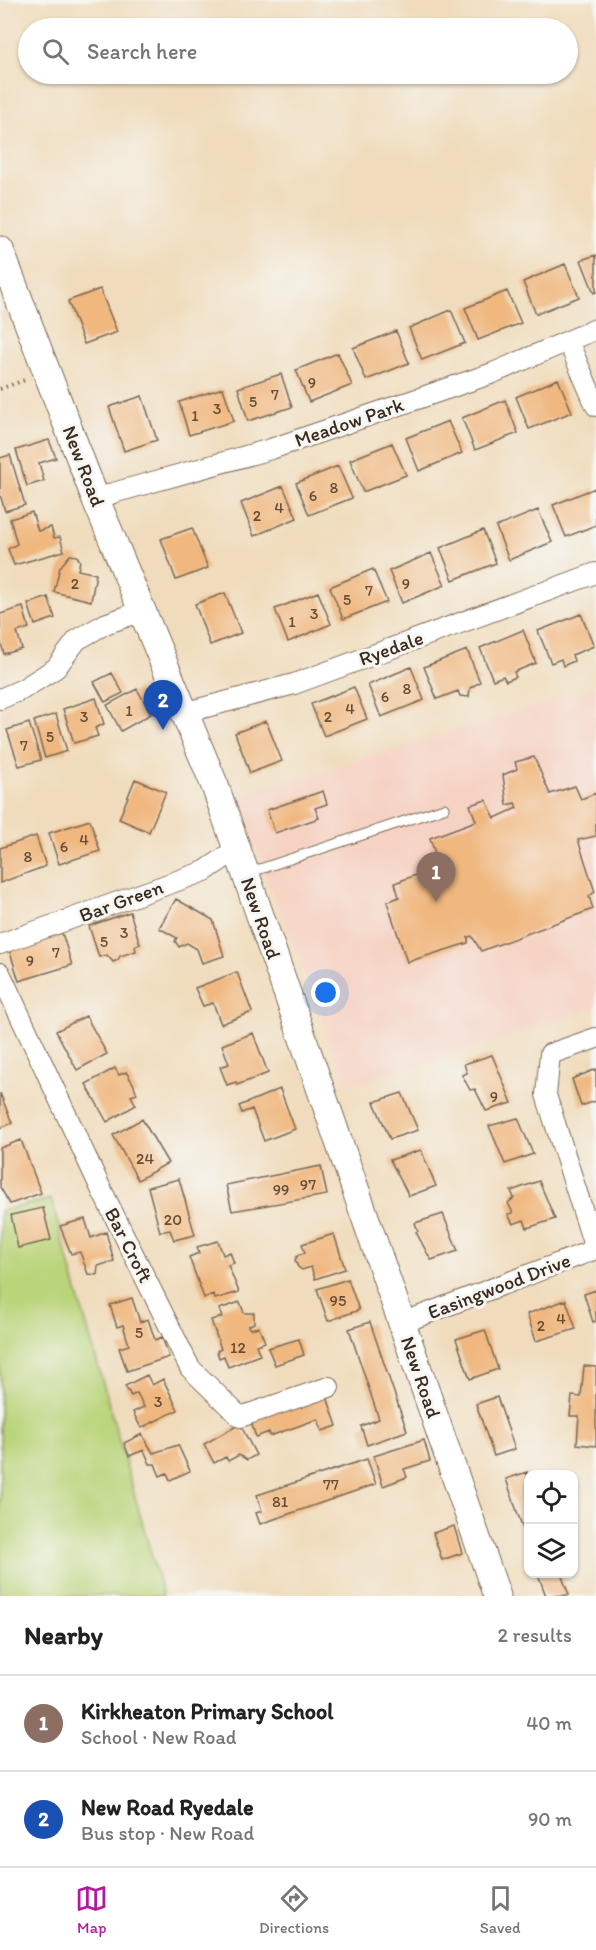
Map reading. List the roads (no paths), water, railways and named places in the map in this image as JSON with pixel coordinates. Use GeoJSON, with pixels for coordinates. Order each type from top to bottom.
{"type":"FeatureCollection","features":[{"type":"Feature","properties":{"kind":"street","name":"New Road"},"geometry":{"type":"LineString","coordinates":[[0,250],[96,500],[215,786],[497,1596]]}},
{"type":"Feature","properties":{"kind":"street","name":"Meadow Park"},"geometry":{"type":"LineString","coordinates":[[96,500],[113,493],[271,449],[493,373],[596,329]]}},
{"type":"Feature","properties":{"kind":"street"},"geometry":{"type":"LineString","coordinates":[[568,340],[596,406]]}},
{"type":"Feature","properties":{"kind":"street","name":"Ryedale"},"geometry":{"type":"LineString","coordinates":[[183,713],[294,684],[596,573]]}},
{"type":"Feature","properties":{"kind":"street"},"geometry":{"type":"LineString","coordinates":[[0,699],[23,689],[56,668],[77,640],[105,624],[142,611]]}},
{"type":"Feature","properties":{"kind":"street","name":"Bar Green"},"geometry":{"type":"LineString","coordinates":[[0,944],[206,871],[237,849]]}},
{"type":"Feature","properties":{"kind":"street","name":"Bar Croft"},"geometry":{"type":"LineString","coordinates":[[0,973],[102,1191],[190,1368],[240,1417],[329,1387]]}},
{"type":"Feature","properties":{"kind":"street"},"geometry":{"type":"LineString","coordinates":[[596,1038],[550,1054],[546,1095],[596,1249]]}},
{"type":"Feature","properties":{"kind":"street","name":"Easingwood Drive"},"geometry":{"type":"LineString","coordinates":[[402,1323],[596,1249]]}},
{"type":"Feature","properties":{"kind":"lane"},"geometry":{"type":"LineString","coordinates":[[245,874],[444,808]]}},
{"type":"Feature","properties":{"kind":"place","name":"New Road Ryedale"},"geometry":{"type":"Point","coordinates":[163,730]}},
{"type":"Feature","properties":{"kind":"place","name":"Kirkheaton Primary School"},"geometry":{"type":"Point","coordinates":[436,902]}}]}
